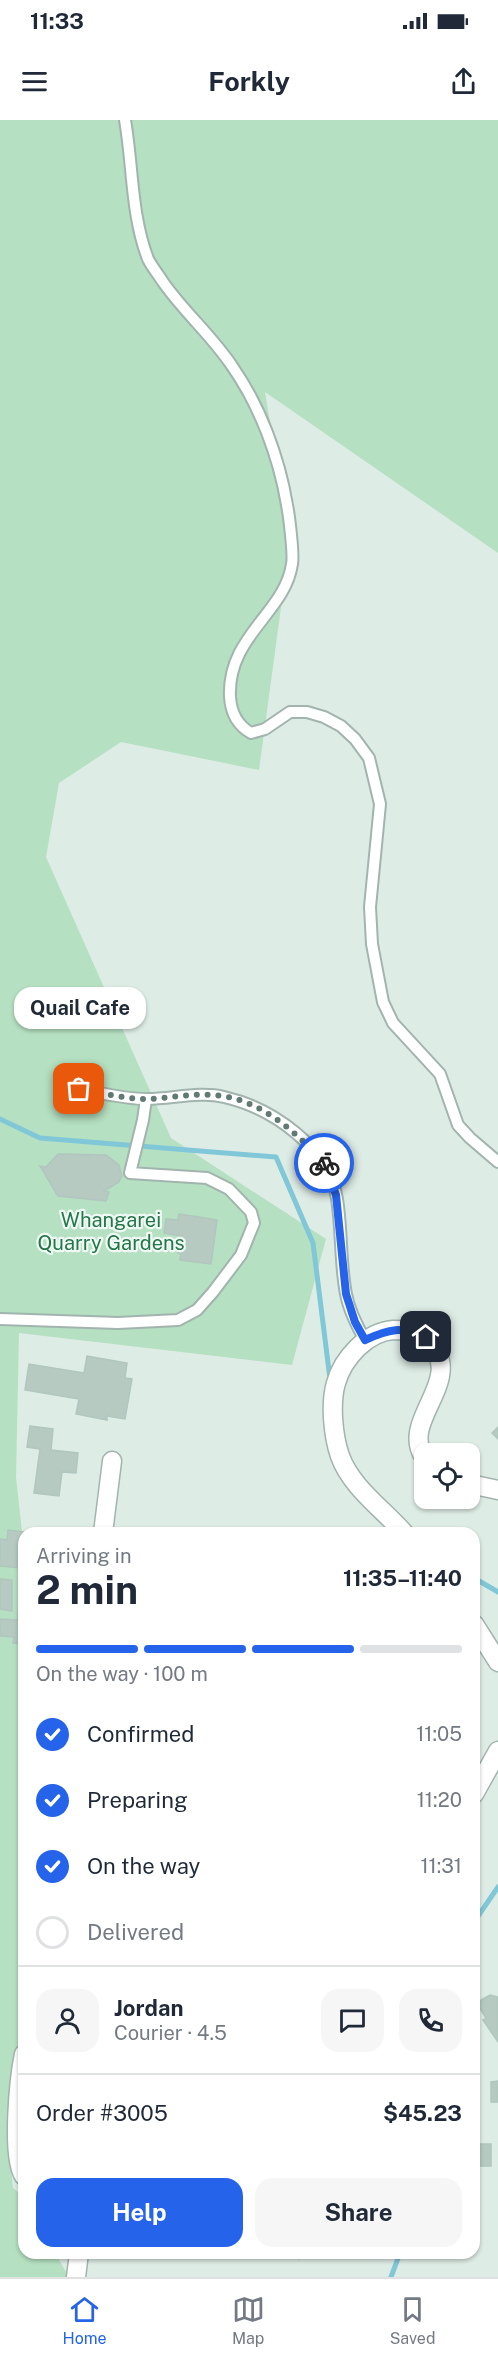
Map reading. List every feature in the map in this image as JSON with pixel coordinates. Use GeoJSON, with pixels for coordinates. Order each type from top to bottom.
{"type":"FeatureCollection","features":[{"type":"Feature","properties":{"kind":"street"},"geometry":{"type":"LineString","coordinates":[[398,1527],[353,1479],[340,1457],[333,1428],[336,1383],[346,1361],[365,1340],[384,1331],[409,1329],[426,1337],[437,1351],[442,1372],[436,1395],[423,1416],[418,1434],[420,1443]]}},
{"type":"Feature","properties":{"kind":"street"},"geometry":{"type":"LineString","coordinates":[[104,1527],[112,1461]]}},
{"type":"Feature","properties":{"kind":"street"},"geometry":{"type":"LineString","coordinates":[[480,1486],[498,1490]]}},
{"type":"Feature","properties":{"kind":"street"},"geometry":{"type":"LineString","coordinates":[[480,1634],[498,1662]]}},
{"type":"Feature","properties":{"kind":"street"},"geometry":{"type":"LineString","coordinates":[[480,1783],[498,1751]]}},
{"type":"Feature","properties":{"kind":"street"},"geometry":{"type":"LineString","coordinates":[[18,2122],[18,2157]]}},
{"type":"Feature","properties":{"kind":"street"},"geometry":{"type":"LineString","coordinates":[[76,2277],[78,2259]]}},
{"type":"Feature","properties":{"kind":"lane"},"geometry":{"type":"LineString","coordinates":[[125,120],[136,216],[149,260],[175,298],[232,365],[258,410],[288,505],[293,563],[284,586],[246,640],[234,664],[229,683],[231,709],[240,727],[251,733],[265,729],[290,712],[307,712],[324,717],[341,726],[355,739],[369,758],[380,804],[370,907],[372,944],[382,1002],[400,1032],[440,1074],[458,1125],[498,1162]]}},
{"type":"Feature","properties":{"kind":"lane"},"geometry":{"type":"LineString","coordinates":[[79,1089],[146,1099],[202,1095],[223,1096],[265,1112],[305,1142],[324,1163],[336,1195],[346,1294],[355,1322],[365,1340]]}},
{"type":"Feature","properties":{"kind":"lane"},"geometry":{"type":"LineString","coordinates":[[0,1319],[118,1323],[178,1320],[197,1310],[241,1255],[254,1223],[251,1212],[229,1189],[207,1178],[130,1173],[146,1099]]}},
{"type":"Feature","properties":{"kind":"green space","name":"Whangarei Quarry Gardens"},"geometry":{"type":"Polygon","coordinates":[[[0,120],[498,120],[498,553],[265,392],[290,541],[259,770],[121,742],[59,783],[46,857],[171,1138],[326,1239],[292,1365],[19,1333],[16,1477],[21,1527],[18,1527],[18,2091],[7,2131],[13,2188],[18,2192],[18,2259],[59,2259],[69,2277],[0,2277],[0,120]]]}},
{"type":"Feature","properties":{"kind":"building"},"geometry":{"type":"Polygon","coordinates":[[[58,1154],[106,1155],[119,1165],[122,1176],[119,1182],[104,1191],[109,1192],[106,1201],[58,1196],[40,1166],[46,1167],[58,1154]]]}},
{"type":"Feature","properties":{"kind":"building"},"geometry":{"type":"Polygon","coordinates":[[[179,1214],[217,1220],[211,1264],[180,1260],[181,1253],[178,1253],[181,1236],[164,1233],[166,1219],[178,1220],[179,1214]]]}},
{"type":"Feature","properties":{"kind":"building"},"geometry":{"type":"Polygon","coordinates":[[[87,1356],[127,1363],[125,1378],[132,1379],[125,1419],[107,1416],[107,1420],[76,1414],[79,1399],[25,1390],[29,1364],[84,1373],[87,1356]]]}},
{"type":"Feature","properties":{"kind":"building"},"geometry":{"type":"Polygon","coordinates":[[[30,1426],[53,1429],[51,1450],[78,1453],[76,1473],[62,1472],[59,1496],[34,1493],[40,1449],[27,1447],[30,1426]]]}},
{"type":"Feature","properties":{"kind":"building"},"geometry":{"type":"Polygon","coordinates":[[[498,1427],[498,1439],[492,1433],[498,1427]]]}},
{"type":"Feature","properties":{"kind":"building"},"geometry":{"type":"Polygon","coordinates":[[[8,1530],[18,1531],[18,1568],[0,1566],[0,1539],[7,1540],[8,1530]]]}},
{"type":"Feature","properties":{"kind":"building"},"geometry":{"type":"Polygon","coordinates":[[[0,1579],[12,1580],[12,1611],[0,1609],[0,1579]]]}},
{"type":"Feature","properties":{"kind":"building"},"geometry":{"type":"Polygon","coordinates":[[[0,1619],[18,1620],[18,1643],[13,1643],[14,1637],[0,1636],[0,1619]]]}},
{"type":"Feature","properties":{"kind":"building"},"geometry":{"type":"Polygon","coordinates":[[[490,1995],[498,1997],[498,2042],[483,2020],[486,2018],[480,2009],[481,2000],[490,1995]]]}},
{"type":"Feature","properties":{"kind":"building"},"geometry":{"type":"Polygon","coordinates":[[[498,2081],[498,2102],[491,2102],[491,2082],[498,2081]]]}},
{"type":"Feature","properties":{"kind":"building"},"geometry":{"type":"Polygon","coordinates":[[[480,2144],[491,2144],[491,2166],[480,2166],[480,2144]]]}},
{"type":"Feature","properties":{"kind":"waterway"},"geometry":{"type":"LineString","coordinates":[[0,1119],[40,1138],[276,1157],[313,1243],[330,1379]]}},
{"type":"Feature","properties":{"kind":"waterway"},"geometry":{"type":"LineString","coordinates":[[480,1582],[498,1592]]}},
{"type":"Feature","properties":{"kind":"waterway"},"geometry":{"type":"LineString","coordinates":[[480,1913],[498,1887]]}},
{"type":"Feature","properties":{"kind":"waterway"},"geometry":{"type":"LineString","coordinates":[[391,2277],[398,2259]]}},
{"type":"Feature","properties":{"kind":"way so far"},"geometry":{"type":"LineString","coordinates":[[79,1089],[146,1099],[202,1095],[223,1096],[265,1112],[305,1142],[324,1163]]}},
{"type":"Feature","properties":{"kind":"place","name":"Quail Cafe"},"geometry":{"type":"Point","coordinates":[79,1089]}},
{"type":"Feature","properties":{"kind":"route"},"geometry":{"type":"LineString","coordinates":[[324,1163],[336,1195],[346,1294],[355,1322],[365,1340],[384,1331],[409,1329],[426,1337]]}}]}
